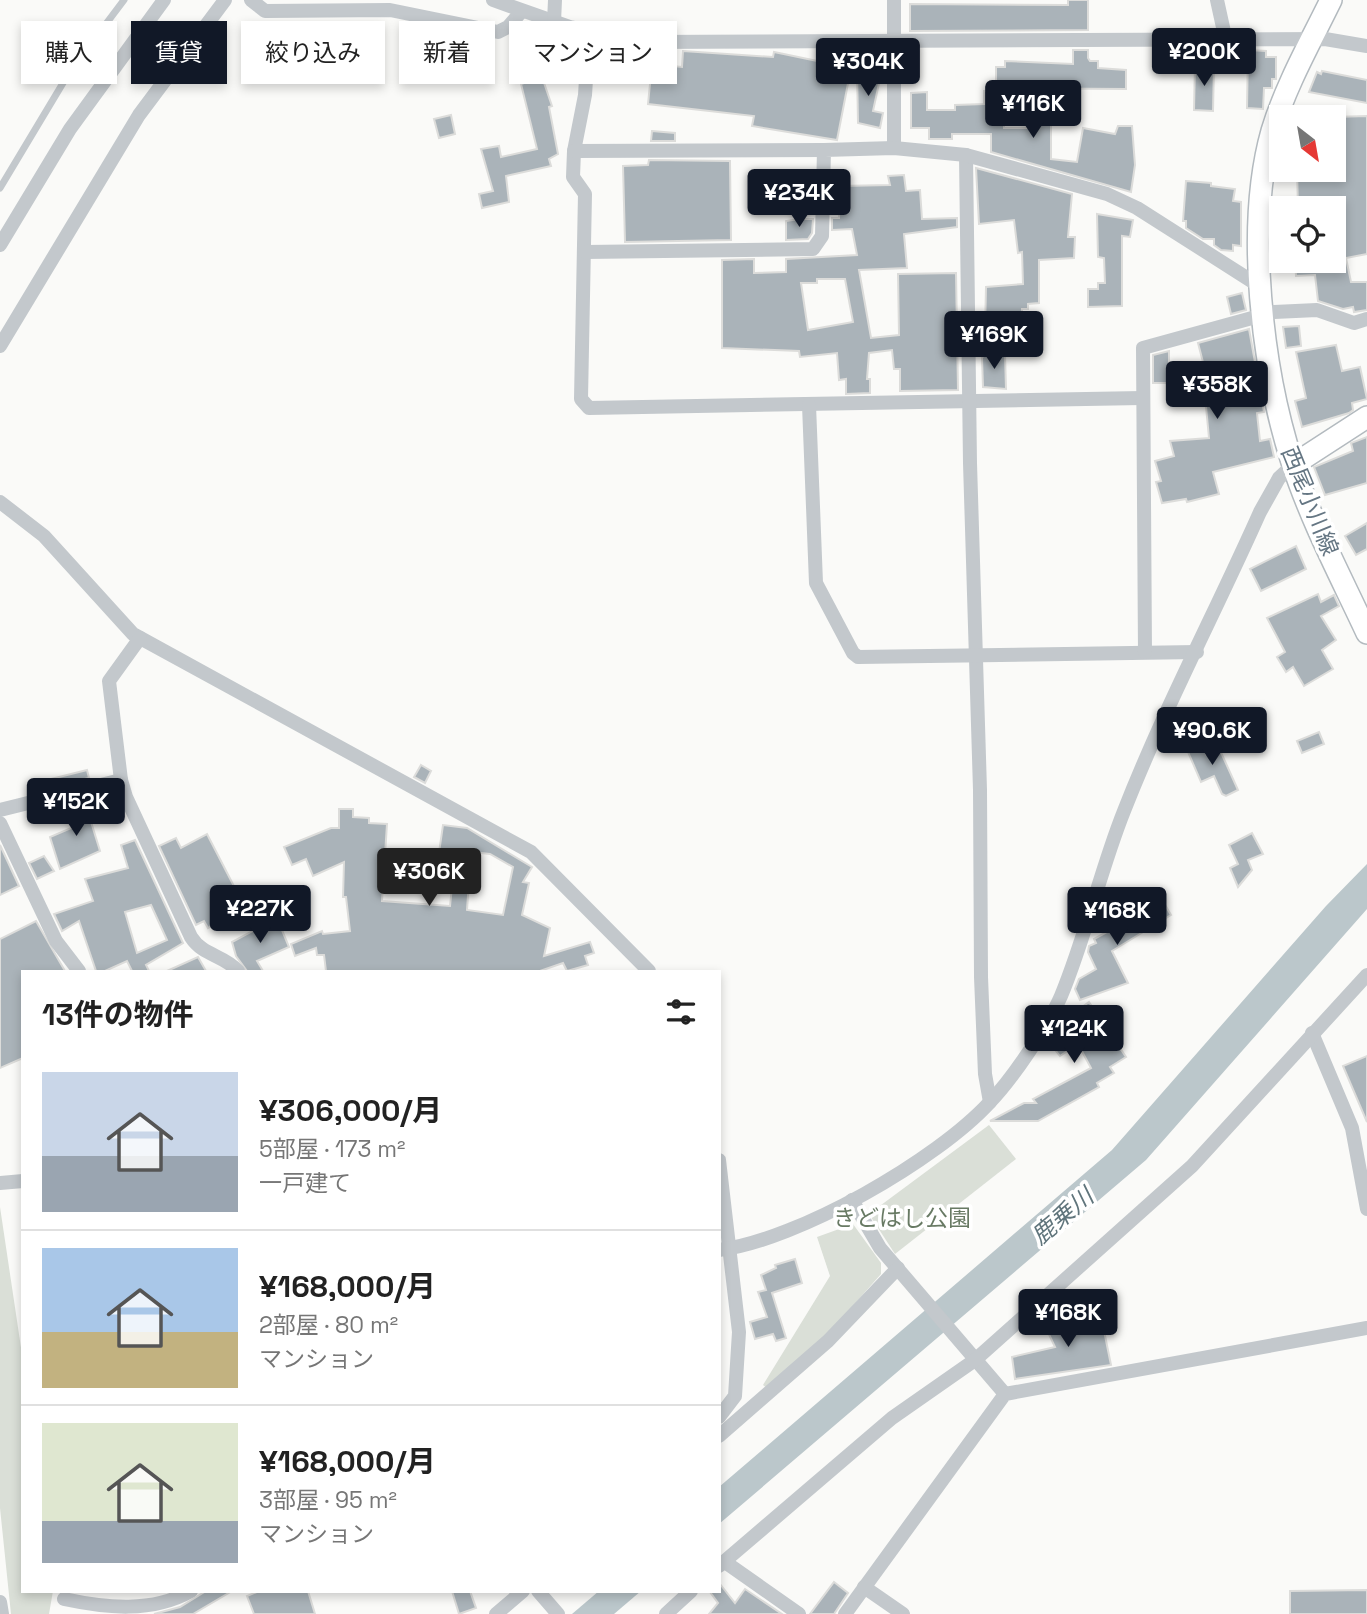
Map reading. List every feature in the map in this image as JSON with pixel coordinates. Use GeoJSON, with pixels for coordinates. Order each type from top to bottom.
{"type":"FeatureCollection","features":[{"type":"Feature","properties":{"kind":"main road","name":"西尾小川線"},"geometry":{"type":"LineString","coordinates":[[1331,0],[1282,104],[1266,157],[1259,229],[1261,287],[1277,406],[1293,465],[1367,633]]}},
{"type":"Feature","properties":{"kind":"main road"},"geometry":{"type":"LineString","coordinates":[[1293,465],[1367,417]]}},
{"type":"Feature","properties":{"kind":"street"},"geometry":{"type":"LineString","coordinates":[[0,245],[77,117],[164,0]]}},
{"type":"Feature","properties":{"kind":"street"},"geometry":{"type":"LineString","coordinates":[[0,346],[139,115],[225,0]]}},
{"type":"Feature","properties":{"kind":"street"},"geometry":{"type":"LineString","coordinates":[[251,0],[265,11],[390,10],[498,32],[508,27],[521,12]]}},
{"type":"Feature","properties":{"kind":"street"},"geometry":{"type":"LineString","coordinates":[[493,0],[551,21]]}},
{"type":"Feature","properties":{"kind":"street"},"geometry":{"type":"LineString","coordinates":[[554,21],[555,0]]}},
{"type":"Feature","properties":{"kind":"street"},"geometry":{"type":"LineString","coordinates":[[894,0],[894,148]]}},
{"type":"Feature","properties":{"kind":"street"},"geometry":{"type":"LineString","coordinates":[[1217,0],[1226,41]]}},
{"type":"Feature","properties":{"kind":"street"},"geometry":{"type":"LineString","coordinates":[[677,42],[1311,40],[1367,46]]}},
{"type":"Feature","properties":{"kind":"street"},"geometry":{"type":"LineString","coordinates":[[586,84],[574,150],[573,177],[585,194],[581,399],[589,408],[1142,398]]}},
{"type":"Feature","properties":{"kind":"street"},"geometry":{"type":"LineString","coordinates":[[574,150],[894,148],[966,155],[1107,194],[1137,208],[1261,287]]}},
{"type":"Feature","properties":{"kind":"street"},"geometry":{"type":"LineString","coordinates":[[584,252],[813,249],[822,236],[824,150]]}},
{"type":"Feature","properties":{"kind":"street"},"geometry":{"type":"LineString","coordinates":[[966,155],[969,402],[980,790],[981,977],[985,1073],[990,1102]]}},
{"type":"Feature","properties":{"kind":"street"},"geometry":{"type":"LineString","coordinates":[[1145,652],[1142,398],[1145,345],[1169,343],[1264,313],[1317,310],[1346,322],[1367,318]]}},
{"type":"Feature","properties":{"kind":"street"},"geometry":{"type":"LineString","coordinates":[[809,405],[817,583],[853,653],[864,659],[1197,652]]}},
{"type":"Feature","properties":{"kind":"street"},"geometry":{"type":"LineString","coordinates":[[725,1249],[791,1230],[852,1200],[949,1140],[990,1102],[1060,998],[1124,811],[1260,512],[1279,478],[1293,465]]}},
{"type":"Feature","properties":{"kind":"street"},"geometry":{"type":"LineString","coordinates":[[0,502],[44,537],[132,634],[531,852],[648,970]]}},
{"type":"Feature","properties":{"kind":"street"},"geometry":{"type":"LineString","coordinates":[[140,638],[109,681],[121,780],[191,937],[201,950],[229,962],[237,970]]}},
{"type":"Feature","properties":{"kind":"street"},"geometry":{"type":"LineString","coordinates":[[0,810],[121,780]]}},
{"type":"Feature","properties":{"kind":"street"},"geometry":{"type":"LineString","coordinates":[[0,823],[56,941],[78,970]]}},
{"type":"Feature","properties":{"kind":"street"},"geometry":{"type":"LineString","coordinates":[[799,1614],[722,1564],[1192,1166],[1367,975]]}},
{"type":"Feature","properties":{"kind":"street"},"geometry":{"type":"LineString","coordinates":[[1312,1033],[1352,1128],[1367,1209]]}},
{"type":"Feature","properties":{"kind":"street"},"geometry":{"type":"LineString","coordinates":[[0,1183],[21,1181]]}},
{"type":"Feature","properties":{"kind":"street"},"geometry":{"type":"LineString","coordinates":[[721,1190],[725,1249],[739,1332],[733,1401],[721,1416]]}},
{"type":"Feature","properties":{"kind":"street"},"geometry":{"type":"LineString","coordinates":[[852,1200],[880,1248],[1005,1394]]}},
{"type":"Feature","properties":{"kind":"street"},"geometry":{"type":"LineString","coordinates":[[721,1434],[903,1274]]}},
{"type":"Feature","properties":{"kind":"street"},"geometry":{"type":"LineString","coordinates":[[845,1614],[1005,1394],[1367,1328]]}},
{"type":"Feature","properties":{"kind":"street"},"geometry":{"type":"LineString","coordinates":[[864,1587],[903,1614]]}},
{"type":"Feature","properties":{"kind":"street"},"geometry":{"type":"LineString","coordinates":[[61,1614],[65,1595],[107,1608],[156,1604],[178,1599],[188,1593]]}},
{"type":"Feature","properties":{"kind":"street"},"geometry":{"type":"LineString","coordinates":[[496,1614],[521,1593]]}},
{"type":"Feature","properties":{"kind":"street"},"geometry":{"type":"LineString","coordinates":[[541,1593],[558,1614]]}},
{"type":"Feature","properties":{"kind":"street"},"geometry":{"type":"LineString","coordinates":[[666,1614],[689,1593]]}},
{"type":"Feature","properties":{"kind":"street"},"geometry":{"type":"LineString","coordinates":[[0,1602],[2,1614]]}},
{"type":"Feature","properties":{"kind":"lane"},"geometry":{"type":"LineString","coordinates":[[0,188],[62,83],[124,0]]}},
{"type":"Feature","properties":{"kind":"green space","name":"きどはし公園"},"geometry":{"type":"Polygon","coordinates":[[[989,1125],[1016,1159],[895,1254],[869,1214],[989,1125]]]}},
{"type":"Feature","properties":{"kind":"green space"},"geometry":{"type":"Polygon","coordinates":[[[0,1207],[21,1348],[21,1593],[53,1593],[49,1614],[11,1614],[0,1508],[0,1207]]]}},
{"type":"Feature","properties":{"kind":"green space","name":"きどはし公園"},"geometry":{"type":"Polygon","coordinates":[[[853,1224],[881,1263],[881,1274],[827,1335],[767,1388],[763,1385],[830,1276],[817,1237],[853,1224]]]}},
{"type":"Feature","properties":{"kind":"water","name":"鹿乗川"},"geometry":{"type":"Polygon","coordinates":[[[1367,864],[1367,909],[1146,1160],[721,1522],[721,1485],[1112,1150],[1326,906],[1367,864]]]}},
{"type":"Feature","properties":{"kind":"water"},"geometry":{"type":"Polygon","coordinates":[[[597,1593],[639,1593],[614,1614],[572,1614],[597,1593]]]}},
{"type":"Feature","properties":{"kind":"building"},"geometry":{"type":"Polygon","coordinates":[[[1068,0],[1088,0],[1088,30],[910,31],[910,4],[1068,5],[1068,0]]]}},
{"type":"Feature","properties":{"kind":"building"},"geometry":{"type":"Polygon","coordinates":[[[1073,50],[1088,50],[1088,58],[1090,61],[1098,61],[1098,68],[1126,70],[1126,89],[996,88],[996,67],[1005,67],[1005,61],[1073,64],[1073,50]]]}},
{"type":"Feature","properties":{"kind":"building"},"geometry":{"type":"Polygon","coordinates":[[[1248,50],[1266,51],[1266,57],[1276,57],[1276,79],[1272,79],[1272,88],[1264,88],[1263,109],[1247,108],[1248,50]]]}},
{"type":"Feature","properties":{"kind":"building"},"geometry":{"type":"Polygon","coordinates":[[[683,51],[773,57],[774,52],[851,68],[837,140],[752,126],[754,116],[648,104],[650,84],[677,84],[677,66],[682,67],[683,51]]]}},
{"type":"Feature","properties":{"kind":"building"},"geometry":{"type":"Polygon","coordinates":[[[1195,64],[1214,65],[1213,111],[1194,110],[1195,64]]]}},
{"type":"Feature","properties":{"kind":"building"},"geometry":{"type":"Polygon","coordinates":[[[857,69],[881,74],[873,111],[883,113],[880,128],[858,123],[857,69]]]}},
{"type":"Feature","properties":{"kind":"building"},"geometry":{"type":"Polygon","coordinates":[[[1322,71],[1367,80],[1367,103],[1309,92],[1317,72],[1321,74],[1322,71]]]}},
{"type":"Feature","properties":{"kind":"building"},"geometry":{"type":"Polygon","coordinates":[[[521,84],[544,84],[552,106],[549,107],[558,154],[549,159],[551,166],[506,176],[509,202],[482,208],[479,194],[493,191],[481,149],[499,146],[501,157],[537,149],[521,84]]]}},
{"type":"Feature","properties":{"kind":"building"},"geometry":{"type":"Polygon","coordinates":[[[1004,90],[1004,128],[1029,128],[1029,117],[1051,117],[1051,159],[1077,162],[1083,128],[1115,134],[1118,126],[1132,126],[1135,165],[1131,192],[991,152],[991,134],[952,134],[952,139],[929,139],[929,128],[911,128],[911,93],[927,92],[927,110],[955,110],[955,105],[984,104],[984,91],[1004,90]]]}},
{"type":"Feature","properties":{"kind":"building"},"geometry":{"type":"Polygon","coordinates":[[[451,115],[455,134],[439,138],[434,119],[451,115]]]}},
{"type":"Feature","properties":{"kind":"building"},"geometry":{"type":"Polygon","coordinates":[[[1367,116],[1367,254],[1346,258],[1346,196],[1298,196],[1297,182],[1346,182],[1346,117],[1367,116]]]}},
{"type":"Feature","properties":{"kind":"building"},"geometry":{"type":"Polygon","coordinates":[[[652,131],[675,133],[675,141],[651,141],[652,131]]]}},
{"type":"Feature","properties":{"kind":"building"},"geometry":{"type":"Polygon","coordinates":[[[649,160],[730,161],[731,240],[625,242],[623,166],[648,165],[649,160]]]}},
{"type":"Feature","properties":{"kind":"building"},"geometry":{"type":"Polygon","coordinates":[[[976,168],[1072,194],[1068,237],[1075,237],[1074,258],[1039,260],[1039,303],[1028,304],[1028,309],[1022,309],[1023,344],[1006,344],[1006,330],[985,330],[986,287],[1023,284],[1022,252],[1018,253],[1014,220],[979,224],[976,168]]]}},
{"type":"Feature","properties":{"kind":"building"},"geometry":{"type":"Polygon","coordinates":[[[904,175],[906,191],[920,190],[922,219],[957,218],[957,227],[904,234],[907,268],[859,270],[871,338],[899,335],[898,274],[956,273],[958,390],[900,391],[900,369],[894,369],[892,350],[869,353],[867,379],[870,379],[870,393],[846,394],[846,379],[839,380],[837,353],[800,357],[799,351],[722,348],[722,260],[754,259],[754,273],[786,272],[786,259],[857,255],[852,229],[832,230],[832,218],[839,218],[840,186],[890,185],[888,176],[904,175]],[[817,279],[817,283],[801,283],[808,330],[853,322],[845,279],[817,279]]]}},
{"type":"Feature","properties":{"kind":"building"},"geometry":{"type":"Polygon","coordinates":[[[1186,181],[1235,189],[1233,201],[1241,202],[1241,246],[1233,245],[1233,251],[1221,250],[1214,245],[1214,239],[1203,239],[1186,228],[1186,221],[1183,221],[1186,181]]]}},
{"type":"Feature","properties":{"kind":"building"},"geometry":{"type":"Polygon","coordinates":[[[1097,214],[1133,220],[1130,237],[1122,236],[1122,306],[1088,307],[1088,289],[1098,289],[1098,283],[1105,283],[1104,258],[1098,257],[1097,214]]]}},
{"type":"Feature","properties":{"kind":"building"},"geometry":{"type":"Polygon","coordinates":[[[813,219],[812,233],[808,239],[786,240],[786,221],[813,219]]]}},
{"type":"Feature","properties":{"kind":"building"},"geometry":{"type":"Polygon","coordinates":[[[1346,258],[1351,282],[1367,282],[1367,310],[1354,312],[1353,307],[1343,309],[1318,301],[1315,275],[1296,276],[1296,273],[1346,273],[1346,258]]]}},
{"type":"Feature","properties":{"kind":"building"},"geometry":{"type":"Polygon","coordinates":[[[1242,293],[1246,310],[1231,314],[1227,297],[1242,293]]]}},
{"type":"Feature","properties":{"kind":"building"},"geometry":{"type":"Polygon","coordinates":[[[1299,326],[1301,346],[1286,348],[1283,327],[1299,326]]]}},
{"type":"Feature","properties":{"kind":"building"},"geometry":{"type":"Polygon","coordinates":[[[1249,329],[1264,412],[1257,413],[1260,441],[1270,439],[1274,457],[1213,472],[1219,494],[1187,502],[1186,499],[1162,503],[1156,482],[1161,481],[1155,461],[1174,456],[1170,441],[1209,438],[1205,396],[1173,400],[1170,378],[1206,374],[1198,343],[1249,329]]]}},
{"type":"Feature","properties":{"kind":"building"},"geometry":{"type":"Polygon","coordinates":[[[1336,345],[1342,371],[1360,367],[1367,399],[1352,403],[1353,410],[1349,413],[1302,427],[1295,401],[1306,398],[1296,352],[1336,345]]]}},
{"type":"Feature","properties":{"kind":"building"},"geometry":{"type":"Polygon","coordinates":[[[1169,351],[1169,383],[1153,383],[1153,355],[1169,351]]]}},
{"type":"Feature","properties":{"kind":"building"},"geometry":{"type":"Polygon","coordinates":[[[1005,354],[1006,389],[983,387],[984,355],[1005,354]]]}},
{"type":"Feature","properties":{"kind":"building"},"geometry":{"type":"Polygon","coordinates":[[[1367,437],[1367,483],[1325,495],[1314,467],[1353,451],[1351,443],[1367,437]]]}},
{"type":"Feature","properties":{"kind":"building"},"geometry":{"type":"Polygon","coordinates":[[[1367,523],[1367,549],[1356,555],[1345,536],[1367,523]]]}},
{"type":"Feature","properties":{"kind":"building"},"geometry":{"type":"Polygon","coordinates":[[[1296,546],[1306,569],[1261,591],[1250,569],[1296,546]]]}},
{"type":"Feature","properties":{"kind":"building"},"geometry":{"type":"Polygon","coordinates":[[[1318,594],[1321,602],[1334,595],[1339,606],[1321,616],[1336,640],[1322,650],[1333,669],[1304,686],[1293,667],[1286,672],[1277,657],[1285,652],[1267,618],[1318,594]]]}},
{"type":"Feature","properties":{"kind":"building"},"geometry":{"type":"Polygon","coordinates":[[[1319,732],[1324,744],[1302,753],[1297,741],[1319,732]]]}},
{"type":"Feature","properties":{"kind":"building"},"geometry":{"type":"Polygon","coordinates":[[[1202,740],[1206,754],[1219,748],[1238,790],[1226,796],[1222,794],[1214,776],[1201,782],[1185,745],[1202,740]]]}},
{"type":"Feature","properties":{"kind":"building"},"geometry":{"type":"Polygon","coordinates":[[[421,765],[431,771],[425,783],[414,777],[421,765]]]}},
{"type":"Feature","properties":{"kind":"building"},"geometry":{"type":"Polygon","coordinates":[[[87,770],[89,778],[45,789],[43,781],[87,770]]]}},
{"type":"Feature","properties":{"kind":"building"},"geometry":{"type":"Polygon","coordinates":[[[84,799],[100,851],[60,869],[50,837],[76,826],[69,803],[84,799]]]}},
{"type":"Feature","properties":{"kind":"building"},"geometry":{"type":"Polygon","coordinates":[[[339,809],[353,809],[353,817],[369,818],[369,823],[387,824],[382,901],[450,906],[453,877],[436,873],[443,825],[467,828],[532,867],[523,882],[529,883],[522,915],[550,928],[544,956],[590,942],[594,953],[585,956],[588,965],[570,970],[566,970],[563,963],[543,970],[326,970],[324,955],[317,955],[316,948],[295,956],[291,944],[322,931],[323,934],[350,931],[346,897],[343,897],[344,862],[313,876],[306,859],[292,865],[284,847],[331,828],[339,828],[339,809]],[[471,852],[467,910],[503,915],[513,867],[490,854],[471,852]]]}},
{"type":"Feature","properties":{"kind":"building"},"geometry":{"type":"Polygon","coordinates":[[[1252,833],[1263,854],[1248,860],[1252,870],[1238,887],[1230,868],[1238,864],[1229,845],[1252,833]]]}},
{"type":"Feature","properties":{"kind":"building"},"geometry":{"type":"Polygon","coordinates":[[[207,834],[238,894],[241,892],[248,904],[208,928],[204,921],[196,925],[159,846],[176,838],[181,848],[207,834]]]}},
{"type":"Feature","properties":{"kind":"building"},"geometry":{"type":"Polygon","coordinates":[[[135,840],[183,943],[146,965],[148,970],[132,970],[127,961],[107,970],[96,970],[79,921],[62,931],[54,914],[93,901],[85,879],[128,868],[121,845],[135,840]],[[151,905],[125,912],[137,953],[167,940],[151,905]]]}},
{"type":"Feature","properties":{"kind":"building"},"geometry":{"type":"Polygon","coordinates":[[[0,845],[19,886],[0,895],[0,845]]]}},
{"type":"Feature","properties":{"kind":"building"},"geometry":{"type":"Polygon","coordinates":[[[44,856],[54,871],[37,879],[29,863],[44,856]]]}},
{"type":"Feature","properties":{"kind":"building"},"geometry":{"type":"Polygon","coordinates":[[[1161,898],[1171,915],[1112,951],[1128,983],[1080,1000],[1075,989],[1079,979],[1096,969],[1088,952],[1089,946],[1096,943],[1094,939],[1116,927],[1109,913],[1129,902],[1135,913],[1161,898]]]}},
{"type":"Feature","properties":{"kind":"building"},"geometry":{"type":"Polygon","coordinates":[[[277,918],[289,947],[257,961],[262,970],[246,970],[236,956],[232,942],[277,918]]]}},
{"type":"Feature","properties":{"kind":"building"},"geometry":{"type":"Polygon","coordinates":[[[36,921],[64,970],[21,970],[21,1059],[0,1068],[0,939],[36,921]]]}},
{"type":"Feature","properties":{"kind":"building"},"geometry":{"type":"Polygon","coordinates":[[[198,957],[205,970],[169,970],[198,957]]]}},
{"type":"Feature","properties":{"kind":"building"},"geometry":{"type":"Polygon","coordinates":[[[1089,1002],[1126,1057],[1110,1067],[1114,1073],[1097,1083],[1099,1087],[1038,1121],[990,1121],[1024,1103],[1036,1103],[1033,1099],[1091,1068],[1078,1044],[1060,1056],[1048,1041],[1062,1031],[1058,1025],[1089,1002]]]}},
{"type":"Feature","properties":{"kind":"building"},"geometry":{"type":"Polygon","coordinates":[[[1367,1056],[1367,1122],[1343,1066],[1367,1056]]]}},
{"type":"Feature","properties":{"kind":"building"},"geometry":{"type":"Polygon","coordinates":[[[795,1259],[802,1283],[772,1293],[786,1338],[776,1341],[773,1334],[755,1339],[750,1322],[767,1317],[758,1292],[766,1290],[761,1275],[776,1268],[775,1265],[795,1259]]]}},
{"type":"Feature","properties":{"kind":"building"},"geometry":{"type":"Polygon","coordinates":[[[1100,1311],[1111,1365],[1015,1379],[1012,1357],[1055,1347],[1046,1328],[1100,1311]]]}},
{"type":"Feature","properties":{"kind":"building"},"geometry":{"type":"Polygon","coordinates":[[[834,1582],[848,1593],[834,1614],[810,1614],[834,1582]]]}},
{"type":"Feature","properties":{"kind":"building"},"geometry":{"type":"Polygon","coordinates":[[[721,1585],[735,1603],[745,1589],[782,1614],[709,1614],[718,1603],[711,1593],[721,1593],[721,1585]]]}},
{"type":"Feature","properties":{"kind":"building"},"geometry":{"type":"Polygon","coordinates":[[[1367,1590],[1367,1614],[1290,1614],[1290,1591],[1367,1590]]]}},
{"type":"Feature","properties":{"kind":"building"},"geometry":{"type":"Polygon","coordinates":[[[203,1593],[229,1593],[193,1614],[154,1614],[180,1607],[203,1593]]]}},
{"type":"Feature","properties":{"kind":"building"},"geometry":{"type":"Polygon","coordinates":[[[254,1593],[309,1593],[315,1614],[254,1614],[247,1596],[254,1593]]]}},
{"type":"Feature","properties":{"kind":"building"},"geometry":{"type":"Polygon","coordinates":[[[453,1593],[471,1593],[476,1608],[459,1614],[453,1593]]]}}]}
